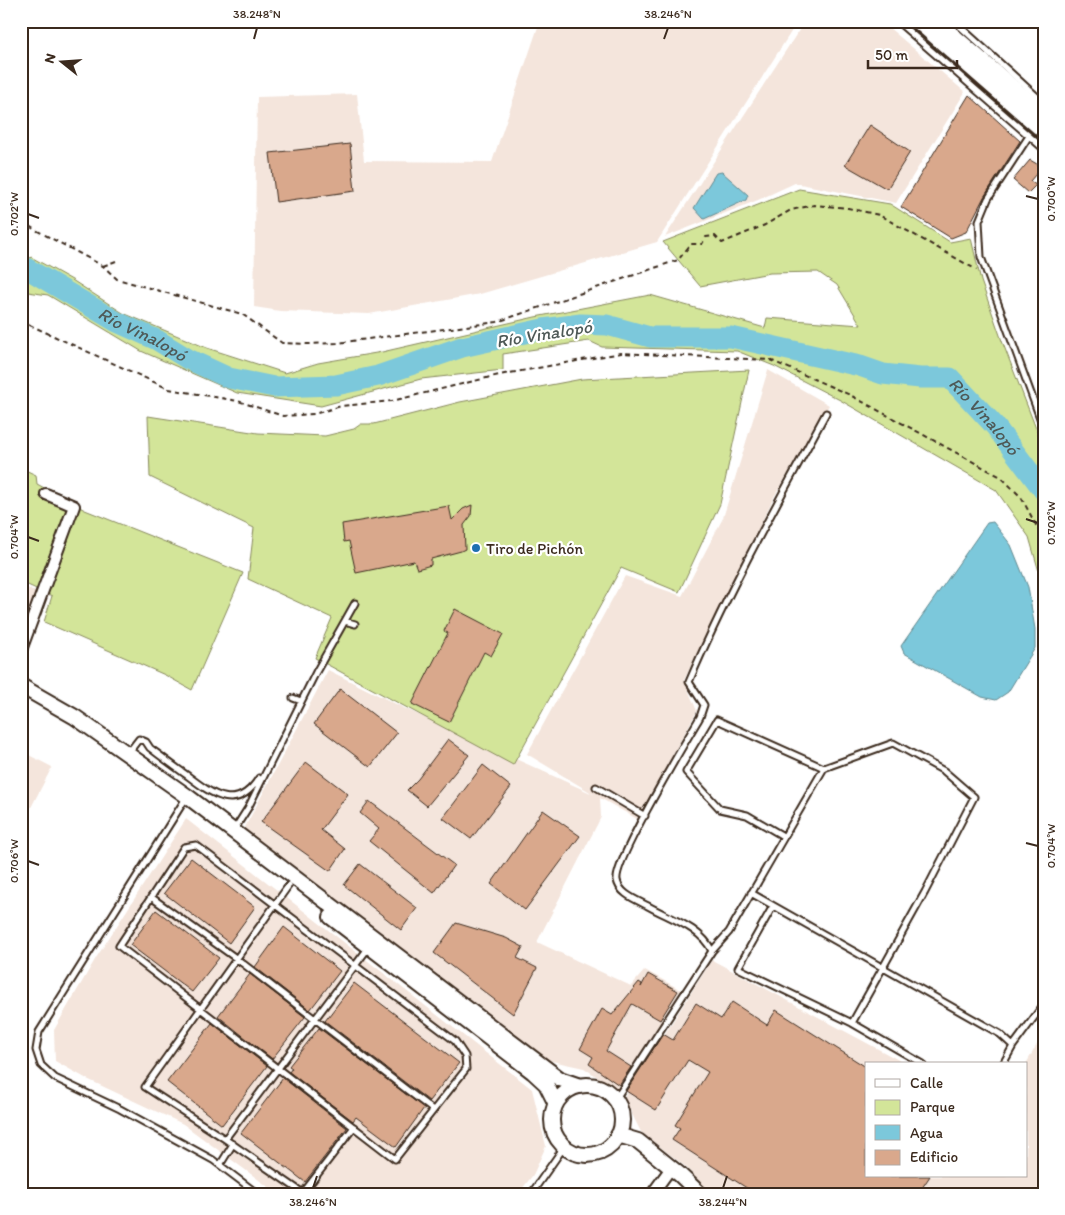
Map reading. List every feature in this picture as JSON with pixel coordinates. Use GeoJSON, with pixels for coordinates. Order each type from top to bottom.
{"type":"FeatureCollection","features":[{"type":"Feature","properties":{"kind":"main road"},"geometry":{"type":"LineString","coordinates":[[917,21],[1044,132]]}},
{"type":"Feature","properties":{"kind":"main road"},"geometry":{"type":"LineString","coordinates":[[938,21],[1044,114]]}},
{"type":"Feature","properties":{"kind":"main road"},"geometry":{"type":"LineString","coordinates":[[21,686],[75,717],[185,800],[290,885],[533,1072],[546,1084],[556,1104]]}},
{"type":"Feature","properties":{"kind":"main road"},"geometry":{"type":"LineString","coordinates":[[185,800],[234,831],[560,1079],[580,1086],[599,1088],[615,1100],[621,1117],[618,1135],[607,1148],[597,1153],[585,1155],[564,1147],[553,1129],[552,1120],[556,1104],[566,1092],[580,1086]]}},
{"type":"Feature","properties":{"kind":"main road"},"geometry":{"type":"LineString","coordinates":[[618,1135],[638,1141],[700,1194]]}},
{"type":"Feature","properties":{"kind":"street"},"geometry":{"type":"LineString","coordinates":[[21,650],[74,506],[46,494]]}},
{"type":"Feature","properties":{"kind":"street"},"geometry":{"type":"LineString","coordinates":[[652,1194],[671,1168]]}},
{"type":"Feature","properties":{"kind":"lane"},"geometry":{"type":"LineString","coordinates":[[897,21],[1044,150]]}},
{"type":"Feature","properties":{"kind":"lane"},"geometry":{"type":"LineString","coordinates":[[954,21],[1044,103]]}},
{"type":"Feature","properties":{"kind":"lane"},"geometry":{"type":"LineString","coordinates":[[1028,136],[988,199],[979,221],[981,257],[1044,429]]}},
{"type":"Feature","properties":{"kind":"lane"},"geometry":{"type":"LineString","coordinates":[[712,951],[706,939],[689,927],[625,893],[617,882],[617,871],[700,717],[704,705],[689,682],[701,652],[747,560],[826,413]]}},
{"type":"Feature","properties":{"kind":"lane"},"geometry":{"type":"LineString","coordinates":[[234,831],[248,808],[271,758],[301,701],[355,603]]}},
{"type":"Feature","properties":{"kind":"lane"},"geometry":{"type":"LineString","coordinates":[[345,621],[355,624]]}},
{"type":"Feature","properties":{"kind":"lane"},"geometry":{"type":"LineString","coordinates":[[293,698],[301,701]]}},
{"type":"Feature","properties":{"kind":"lane"},"geometry":{"type":"LineString","coordinates":[[783,836],[747,815],[720,809],[686,772],[717,720],[824,768]]}},
{"type":"Feature","properties":{"kind":"lane"},"geometry":{"type":"LineString","coordinates":[[127,756],[139,739],[146,742],[150,748],[202,787],[213,794],[226,798],[245,793],[254,786],[271,758]]}},
{"type":"Feature","properties":{"kind":"lane"},"geometry":{"type":"LineString","coordinates":[[615,1100],[712,951],[729,932],[824,768],[893,743],[944,771],[974,796],[852,1023]]}},
{"type":"Feature","properties":{"kind":"lane"},"geometry":{"type":"LineString","coordinates":[[596,787],[645,816]]}},
{"type":"Feature","properties":{"kind":"lane"},"geometry":{"type":"LineString","coordinates":[[185,800],[39,1032],[36,1050],[41,1065],[55,1078],[120,1110],[220,1166],[258,1194]]}},
{"type":"Feature","properties":{"kind":"lane"},"geometry":{"type":"LineString","coordinates":[[196,845],[275,906],[455,1041],[465,1056],[466,1068],[396,1159],[119,946],[184,847],[196,845]]}},
{"type":"Feature","properties":{"kind":"lane"},"geometry":{"type":"LineString","coordinates":[[290,885],[145,1087],[304,1193],[354,1127]]}},
{"type":"Feature","properties":{"kind":"lane"},"geometry":{"type":"LineString","coordinates":[[751,893],[1000,1034],[1013,1046]]}},
{"type":"Feature","properties":{"kind":"lane"},"geometry":{"type":"LineString","coordinates":[[151,897],[237,959],[433,1110]]}},
{"type":"Feature","properties":{"kind":"lane"},"geometry":{"type":"LineString","coordinates":[[773,906],[738,968],[852,1023],[920,1062]]}},
{"type":"Feature","properties":{"kind":"lane"},"geometry":{"type":"LineString","coordinates":[[225,1139],[356,966],[369,946]]}},
{"type":"Feature","properties":{"kind":"lane"},"geometry":{"type":"LineString","coordinates":[[1004,1062],[1013,1046],[1044,1004]]}},
{"type":"Feature","properties":{"kind":"lane"},"geometry":{"type":"LineString","coordinates":[[220,1166],[233,1144]]}},
{"type":"Feature","properties":{"kind":"lane"},"geometry":{"type":"LineString","coordinates":[[532,1194],[564,1147]]}},
{"type":"Feature","properties":{"kind":"path"},"geometry":{"type":"LineString","coordinates":[[21,222],[103,266],[117,279],[242,314],[282,343],[337,343],[497,322],[678,260],[691,244],[702,244],[706,237],[715,236],[722,243],[765,225],[791,210],[814,205],[848,208],[879,215],[988,277]]}},
{"type":"Feature","properties":{"kind":"path"},"geometry":{"type":"LineString","coordinates":[[103,266],[116,261]]}},
{"type":"Feature","properties":{"kind":"path"},"geometry":{"type":"LineString","coordinates":[[21,321],[169,389],[238,401],[283,416],[314,414],[341,406],[392,401],[499,375],[620,353],[770,360],[850,395],[1001,477],[1021,497],[1044,540]]}},
{"type":"Feature","properties":{"kind":"shaded area"},"geometry":{"type":"Polygon","coordinates":[[[540,21],[798,21],[657,242],[480,294],[369,314],[280,311],[254,307],[257,97],[357,94],[364,161],[492,162],[540,21]]]}},
{"type":"Feature","properties":{"kind":"shaded area"},"geometry":{"type":"Polygon","coordinates":[[[805,21],[881,21],[965,92],[896,203],[795,183],[758,200],[665,237],[805,21]]]}},
{"type":"Feature","properties":{"kind":"shaded area"},"geometry":{"type":"Polygon","coordinates":[[[768,370],[829,405],[774,497],[684,680],[697,711],[637,819],[600,798],[601,817],[537,942],[631,986],[645,970],[681,990],[617,1090],[584,1068],[543,1059],[244,829],[328,670],[406,709],[595,795],[527,754],[625,576],[682,596],[723,518],[768,370]]]}},
{"type":"Feature","properties":{"kind":"shaded area"},"geometry":{"type":"Polygon","coordinates":[[[21,585],[36,592],[21,634],[21,585]]]}},
{"type":"Feature","properties":{"kind":"shaded area"},"geometry":{"type":"Polygon","coordinates":[[[21,751],[52,767],[25,819],[21,817],[21,751]]]}},
{"type":"Feature","properties":{"kind":"shaded area"},"geometry":{"type":"Polygon","coordinates":[[[186,819],[532,1089],[546,1146],[533,1175],[518,1194],[278,1194],[183,1124],[87,1079],[55,1061],[54,1030],[96,958],[186,819]]]}},
{"type":"Feature","properties":{"kind":"shaded area"},"geometry":{"type":"Polygon","coordinates":[[[712,960],[902,1062],[865,1062],[865,1178],[1028,1178],[1027,1062],[1044,1032],[1044,1194],[710,1194],[686,1167],[641,1132],[624,1098],[712,960]]]}},
{"type":"Feature","properties":{"kind":"green space"},"geometry":{"type":"Polygon","coordinates":[[[799,189],[890,204],[950,242],[971,238],[981,281],[1044,449],[1044,589],[1029,537],[996,490],[840,400],[774,366],[737,351],[602,347],[589,341],[503,354],[503,370],[421,379],[321,406],[237,393],[141,351],[48,295],[21,291],[21,266],[31,257],[72,280],[123,313],[207,348],[285,373],[318,363],[382,352],[535,317],[650,295],[765,328],[767,318],[861,325],[837,285],[818,272],[770,273],[700,286],[663,242],[799,189]]]}},
{"type":"Feature","properties":{"kind":"green space","name":"Tiro de Pichón"},"geometry":{"type":"Polygon","coordinates":[[[749,370],[720,504],[679,592],[621,568],[513,765],[315,658],[332,618],[248,579],[254,528],[150,477],[148,416],[258,433],[325,436],[354,429],[361,424],[374,424],[460,402],[582,379],[749,370]]]}},
{"type":"Feature","properties":{"kind":"green space"},"geometry":{"type":"Polygon","coordinates":[[[21,468],[36,475],[37,484],[85,510],[243,573],[192,690],[165,675],[44,622],[52,596],[21,582],[21,468]]]}},
{"type":"Feature","properties":{"kind":"water"},"geometry":{"type":"Polygon","coordinates":[[[722,172],[748,195],[746,200],[704,219],[694,208],[716,173],[722,172]]]}},
{"type":"Feature","properties":{"kind":"water"},"geometry":{"type":"Polygon","coordinates":[[[993,522],[1011,545],[1028,587],[1035,629],[1035,648],[1008,692],[996,700],[982,697],[904,653],[901,646],[987,523],[993,522]]]}},
{"type":"Feature","properties":{"kind":"building"},"geometry":{"type":"Polygon","coordinates":[[[969,95],[1020,141],[984,197],[966,232],[951,238],[901,207],[969,95]]]}},
{"type":"Feature","properties":{"kind":"building"},"geometry":{"type":"Polygon","coordinates":[[[870,125],[910,152],[887,189],[845,165],[870,125]]]}},
{"type":"Feature","properties":{"kind":"building"},"geometry":{"type":"Polygon","coordinates":[[[350,144],[355,191],[276,202],[270,153],[350,144]]]}},
{"type":"Feature","properties":{"kind":"building"},"geometry":{"type":"Polygon","coordinates":[[[1030,160],[1042,167],[1030,181],[1036,185],[1028,193],[1013,180],[1030,160]]]}},
{"type":"Feature","properties":{"kind":"building"},"geometry":{"type":"Polygon","coordinates":[[[472,505],[471,516],[464,525],[465,549],[431,559],[431,565],[417,569],[414,561],[356,573],[349,541],[344,542],[342,524],[449,506],[452,520],[463,509],[472,505]]]}},
{"type":"Feature","properties":{"kind":"building"},"geometry":{"type":"Polygon","coordinates":[[[455,609],[503,634],[491,656],[484,652],[449,722],[412,704],[448,633],[444,631],[455,609]]]}},
{"type":"Feature","properties":{"kind":"building"},"geometry":{"type":"Polygon","coordinates":[[[340,689],[397,733],[370,767],[314,724],[340,689]]]}},
{"type":"Feature","properties":{"kind":"building"},"geometry":{"type":"Polygon","coordinates":[[[448,739],[469,755],[427,806],[407,790],[418,779],[448,739]]]}},
{"type":"Feature","properties":{"kind":"building"},"geometry":{"type":"Polygon","coordinates":[[[306,762],[348,794],[321,830],[345,849],[330,871],[261,822],[306,762]]]}},
{"type":"Feature","properties":{"kind":"building"},"geometry":{"type":"Polygon","coordinates":[[[483,765],[511,787],[471,839],[443,818],[483,765]]]}},
{"type":"Feature","properties":{"kind":"building"},"geometry":{"type":"Polygon","coordinates":[[[369,801],[454,865],[434,893],[369,841],[379,829],[360,813],[369,801]]]}},
{"type":"Feature","properties":{"kind":"building"},"geometry":{"type":"Polygon","coordinates":[[[543,810],[580,836],[525,910],[491,884],[543,810]]]}},
{"type":"Feature","properties":{"kind":"building"},"geometry":{"type":"Polygon","coordinates":[[[191,858],[255,907],[229,943],[164,893],[191,858]]]}},
{"type":"Feature","properties":{"kind":"building"},"geometry":{"type":"Polygon","coordinates":[[[360,864],[417,908],[401,930],[344,885],[360,864]]]}},
{"type":"Feature","properties":{"kind":"building"},"geometry":{"type":"Polygon","coordinates":[[[156,910],[219,958],[192,992],[130,945],[156,910]]]}},
{"type":"Feature","properties":{"kind":"building"},"geometry":{"type":"Polygon","coordinates":[[[456,923],[506,938],[523,947],[517,958],[537,968],[513,1014],[434,953],[456,923]]]}},
{"type":"Feature","properties":{"kind":"building"},"geometry":{"type":"Polygon","coordinates":[[[284,927],[340,971],[310,1010],[255,967],[284,927]]]}},
{"type":"Feature","properties":{"kind":"building"},"geometry":{"type":"Polygon","coordinates":[[[250,974],[305,1017],[272,1059],[218,1016],[250,974]]]}},
{"type":"Feature","properties":{"kind":"building"},"geometry":{"type":"Polygon","coordinates":[[[648,974],[678,991],[660,1020],[632,1004],[606,1051],[631,1067],[619,1085],[589,1064],[593,1057],[580,1049],[602,1009],[612,1015],[639,982],[642,984],[641,987],[648,974]]]}},
{"type":"Feature","properties":{"kind":"building"},"geometry":{"type":"Polygon","coordinates":[[[354,983],[459,1063],[429,1101],[325,1021],[354,983]]]}},
{"type":"Feature","properties":{"kind":"building"},"geometry":{"type":"Polygon","coordinates":[[[732,1002],[767,1025],[776,1010],[865,1066],[865,1178],[929,1178],[918,1194],[756,1194],[672,1140],[680,1128],[675,1125],[708,1072],[688,1060],[656,1110],[626,1091],[663,1034],[673,1040],[696,1003],[721,1019],[732,1002]]]}},
{"type":"Feature","properties":{"kind":"building"},"geometry":{"type":"Polygon","coordinates":[[[212,1023],[267,1066],[222,1125],[167,1082],[212,1023]]]}},
{"type":"Feature","properties":{"kind":"building"},"geometry":{"type":"Polygon","coordinates":[[[319,1028],[424,1108],[396,1147],[356,1117],[353,1121],[289,1072],[292,1068],[289,1066],[319,1028]]]}},
{"type":"Feature","properties":{"kind":"building"},"geometry":{"type":"Polygon","coordinates":[[[283,1078],[347,1128],[305,1182],[241,1133],[283,1078]]]}},
{"type":"Feature","properties":{"kind":"waterway","name":"Río Vinalopó"},"geometry":{"type":"LineString","coordinates":[[21,265],[117,322],[157,340],[188,359],[229,378],[274,387],[336,385],[378,376],[462,347],[543,329],[581,324],[607,325],[650,337],[731,337],[860,366],[883,374],[920,378],[950,378],[995,426],[1044,491]]}},
{"type":"Feature","properties":{"kind":"place","name":"Tiro de Pichón"},"geometry":{"type":"Point","coordinates":[476,548]}}]}
